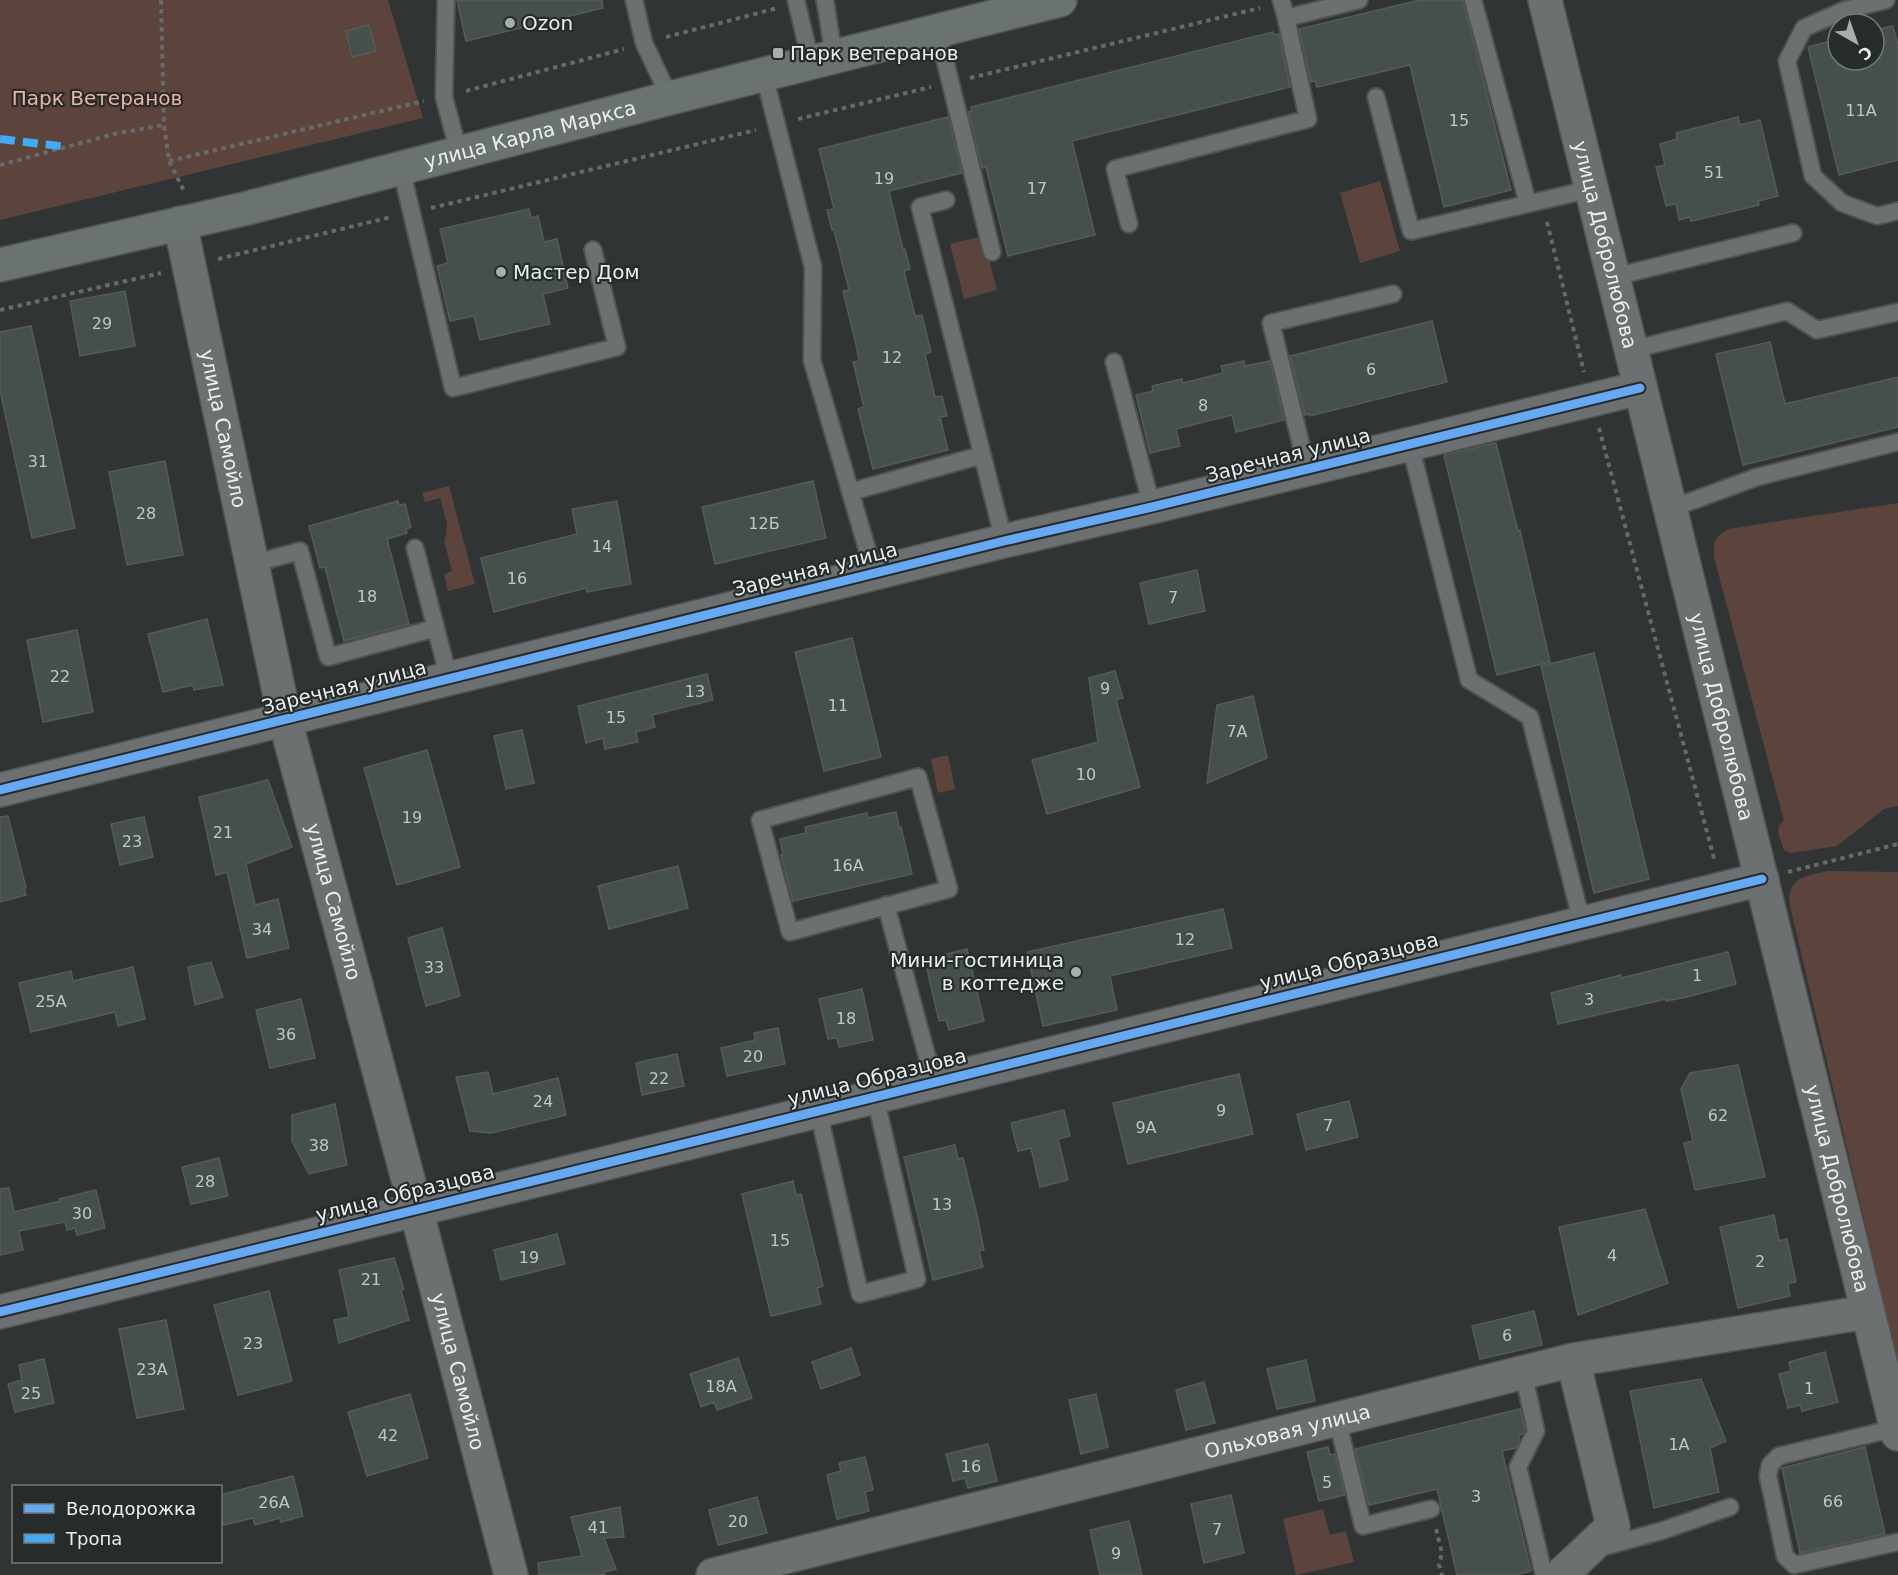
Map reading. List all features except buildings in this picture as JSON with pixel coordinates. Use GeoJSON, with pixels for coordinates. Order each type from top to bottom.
{"type":"FeatureCollection","features":[{"type":"Feature","properties":{"kind":"street","name":"улица Карла Маркса"},"geometry":{"type":"LineString","coordinates":[[0,265],[259,205],[670,98],[938,32],[983,10],[1060,0]]}},
{"type":"Feature","properties":{"kind":"street","name":"улица Добролюбова"},"geometry":{"type":"LineString","coordinates":[[1545,0],[1897,1431]]}},
{"type":"Feature","properties":{"kind":"street","name":"улица Самойло"},"geometry":{"type":"LineString","coordinates":[[189,221],[190,266],[285,720],[511,1575]]}},
{"type":"Feature","properties":{"kind":"street","name":"Заречная улица"},"geometry":{"type":"LineString","coordinates":[[0,790],[1004,541],[1640,388]]}},
{"type":"Feature","properties":{"kind":"street","name":"улица Образцова"},"geometry":{"type":"LineString","coordinates":[[0,1312],[1762,879]]}},
{"type":"Feature","properties":{"kind":"street","name":"Ольховая улица"},"geometry":{"type":"LineString","coordinates":[[713,1575],[786,1567],[1337,1419],[1573,1360],[1867,1312]]}},
{"type":"Feature","properties":{"kind":"street"},"geometry":{"type":"LineString","coordinates":[[1561,1575],[1613,1526],[1573,1360]]}},
{"type":"Feature","properties":{"kind":"lane"},"geometry":{"type":"LineString","coordinates":[[446,0],[444,97],[459,153]]}},
{"type":"Feature","properties":{"kind":"lane"},"geometry":{"type":"LineString","coordinates":[[634,0],[644,43],[670,98]]}},
{"type":"Feature","properties":{"kind":"lane"},"geometry":{"type":"LineString","coordinates":[[823,60],[825,0]]}},
{"type":"Feature","properties":{"kind":"lane"},"geometry":{"type":"LineString","coordinates":[[1129,224],[1115,169],[1308,119],[1283,7],[1359,0]]}},
{"type":"Feature","properties":{"kind":"lane"},"geometry":{"type":"LineString","coordinates":[[1473,0],[1535,202]]}},
{"type":"Feature","properties":{"kind":"lane"},"geometry":{"type":"LineString","coordinates":[[1886,0],[1845,10],[1804,28],[1787,61],[1813,176],[1842,203],[1877,216],[1898,211]]}},
{"type":"Feature","properties":{"kind":"lane"},"geometry":{"type":"LineString","coordinates":[[796,2],[823,60]]}},
{"type":"Feature","properties":{"kind":"lane"},"geometry":{"type":"LineString","coordinates":[[938,32],[992,252]]}},
{"type":"Feature","properties":{"kind":"lane"},"geometry":{"type":"LineString","coordinates":[[764,75],[813,267],[812,360],[874,573]]}},
{"type":"Feature","properties":{"kind":"lane"},"geometry":{"type":"LineString","coordinates":[[1376,97],[1411,231],[1591,189]]}},
{"type":"Feature","properties":{"kind":"lane"},"geometry":{"type":"LineString","coordinates":[[401,168],[453,388],[616,347],[593,250]]}},
{"type":"Feature","properties":{"kind":"lane"},"geometry":{"type":"LineString","coordinates":[[946,200],[920,207],[1004,541]]}},
{"type":"Feature","properties":{"kind":"lane"},"geometry":{"type":"LineString","coordinates":[[1613,277],[1793,233]]}},
{"type":"Feature","properties":{"kind":"lane"},"geometry":{"type":"LineString","coordinates":[[1307,469],[1271,323],[1393,294]]}},
{"type":"Feature","properties":{"kind":"lane"},"geometry":{"type":"LineString","coordinates":[[1630,350],[1787,311],[1817,330],[1898,312]]}},
{"type":"Feature","properties":{"kind":"lane"},"geometry":{"type":"LineString","coordinates":[[1114,362],[1152,507]]}},
{"type":"Feature","properties":{"kind":"lane"},"geometry":{"type":"LineString","coordinates":[[1670,509],[1757,477],[1898,442]]}},
{"type":"Feature","properties":{"kind":"lane"},"geometry":{"type":"LineString","coordinates":[[1410,444],[1469,680],[1530,717],[1582,923]]}},
{"type":"Feature","properties":{"kind":"lane"},"geometry":{"type":"LineString","coordinates":[[850,492],[982,455]]}},
{"type":"Feature","properties":{"kind":"lane"},"geometry":{"type":"LineString","coordinates":[[415,548],[450,679]]}},
{"type":"Feature","properties":{"kind":"lane"},"geometry":{"type":"LineString","coordinates":[[252,564],[300,551],[328,657],[436,628]]}},
{"type":"Feature","properties":{"kind":"lane"},"geometry":{"type":"LineString","coordinates":[[918,777],[949,889],[886,906],[790,932],[760,820],[918,777]]}},
{"type":"Feature","properties":{"kind":"lane"},"geometry":{"type":"LineString","coordinates":[[886,906],[934,1082]]}},
{"type":"Feature","properties":{"kind":"lane"},"geometry":{"type":"LineString","coordinates":[[818,1110],[860,1294],[917,1279],[875,1096]]}},
{"type":"Feature","properties":{"kind":"lane"},"geometry":{"type":"LineString","coordinates":[[1522,1372],[1536,1431],[1518,1467],[1544,1575]]}},
{"type":"Feature","properties":{"kind":"lane"},"geometry":{"type":"LineString","coordinates":[[1337,1419],[1363,1526],[1431,1509]]}},
{"type":"Feature","properties":{"kind":"lane"},"geometry":{"type":"LineString","coordinates":[[1897,1431],[1779,1456],[1770,1464],[1768,1476],[1785,1556],[1794,1565],[1898,1542]]}},
{"type":"Feature","properties":{"kind":"lane"},"geometry":{"type":"LineString","coordinates":[[1587,1551],[1661,1531],[1730,1508]]}},
{"type":"Feature","properties":{"kind":"path"},"geometry":{"type":"LineString","coordinates":[[161,0],[164,125],[170,161],[189,221]]}},
{"type":"Feature","properties":{"kind":"path"},"geometry":{"type":"LineString","coordinates":[[170,161],[444,97],[796,2]]}},
{"type":"Feature","properties":{"kind":"path"},"geometry":{"type":"LineString","coordinates":[[0,310],[951,82],[1283,7]]}},
{"type":"Feature","properties":{"kind":"path"},"geometry":{"type":"LineString","coordinates":[[0,165],[114,134],[164,125]]}},
{"type":"Feature","properties":{"kind":"path"},"geometry":{"type":"LineString","coordinates":[[1535,202],[1591,399],[1722,888]]}},
{"type":"Feature","properties":{"kind":"path"},"geometry":{"type":"LineString","coordinates":[[1762,879],[1898,844]]}},
{"type":"Feature","properties":{"kind":"path"},"geometry":{"type":"LineString","coordinates":[[1431,1509],[1442,1553],[1439,1565],[1442,1575]]}},
{"type":"Feature","properties":{"kind":"green space","name":"Парк Ветеранов"},"geometry":{"type":"Polygon","coordinates":[[[0,0],[388,0],[423,118],[0,220],[0,0]]]}},
{"type":"Feature","properties":{"kind":"green space"},"geometry":{"type":"Polygon","coordinates":[[[1380,181],[1400,251],[1360,263],[1340,193],[1380,181]]]}},
{"type":"Feature","properties":{"kind":"green space"},"geometry":{"type":"Polygon","coordinates":[[[983,236],[997,290],[964,299],[950,244],[983,236]]]}},
{"type":"Feature","properties":{"kind":"green space"},"geometry":{"type":"Polygon","coordinates":[[[449,486],[475,584],[448,591],[444,574],[452,571],[444,541],[447,524],[440,498],[425,502],[422,493],[449,486]]]}},
{"type":"Feature","properties":{"kind":"green space"},"geometry":{"type":"Polygon","coordinates":[[[1898,503],[1898,806],[1884,809],[1837,846],[1791,853],[1784,850],[1778,830],[1784,821],[1714,557],[1715,544],[1720,534],[1728,529],[1898,503]]]}},
{"type":"Feature","properties":{"kind":"green space"},"geometry":{"type":"Polygon","coordinates":[[[948,755],[955,789],[938,793],[931,759],[948,755]]]}},
{"type":"Feature","properties":{"kind":"green space"},"geometry":{"type":"Polygon","coordinates":[[[1827,871],[1898,872],[1898,1364],[1790,906],[1791,889],[1794,884],[1805,877],[1827,871]]]}},
{"type":"Feature","properties":{"kind":"green space"},"geometry":{"type":"Polygon","coordinates":[[[1323,1509],[1330,1535],[1346,1531],[1354,1562],[1296,1575],[1283,1519],[1323,1509]]]}},
{"type":"Feature","properties":{"kind":"marked path"},"geometry":{"type":"LineString","coordinates":[[0,139],[68,147]]}},
{"type":"Feature","properties":{"kind":"cycle path"},"geometry":{"type":"LineString","coordinates":[[0,790],[1004,541],[1640,388]]}},
{"type":"Feature","properties":{"kind":"cycle path"},"geometry":{"type":"LineString","coordinates":[[0,1312],[1762,879]]}},
{"type":"Feature","properties":{"kind":"place","name":"Ozon"},"geometry":{"type":"Point","coordinates":[510,23]}},
{"type":"Feature","properties":{"kind":"place","name":"Парк ветеранов"},"geometry":{"type":"Point","coordinates":[778,53]}},
{"type":"Feature","properties":{"kind":"place","name":"Мастер Дом"},"geometry":{"type":"Point","coordinates":[501,272]}},
{"type":"Feature","properties":{"kind":"place","name":"Мини-гостиница в коттедже"},"geometry":{"type":"Point","coordinates":[1076,972]}}]}
